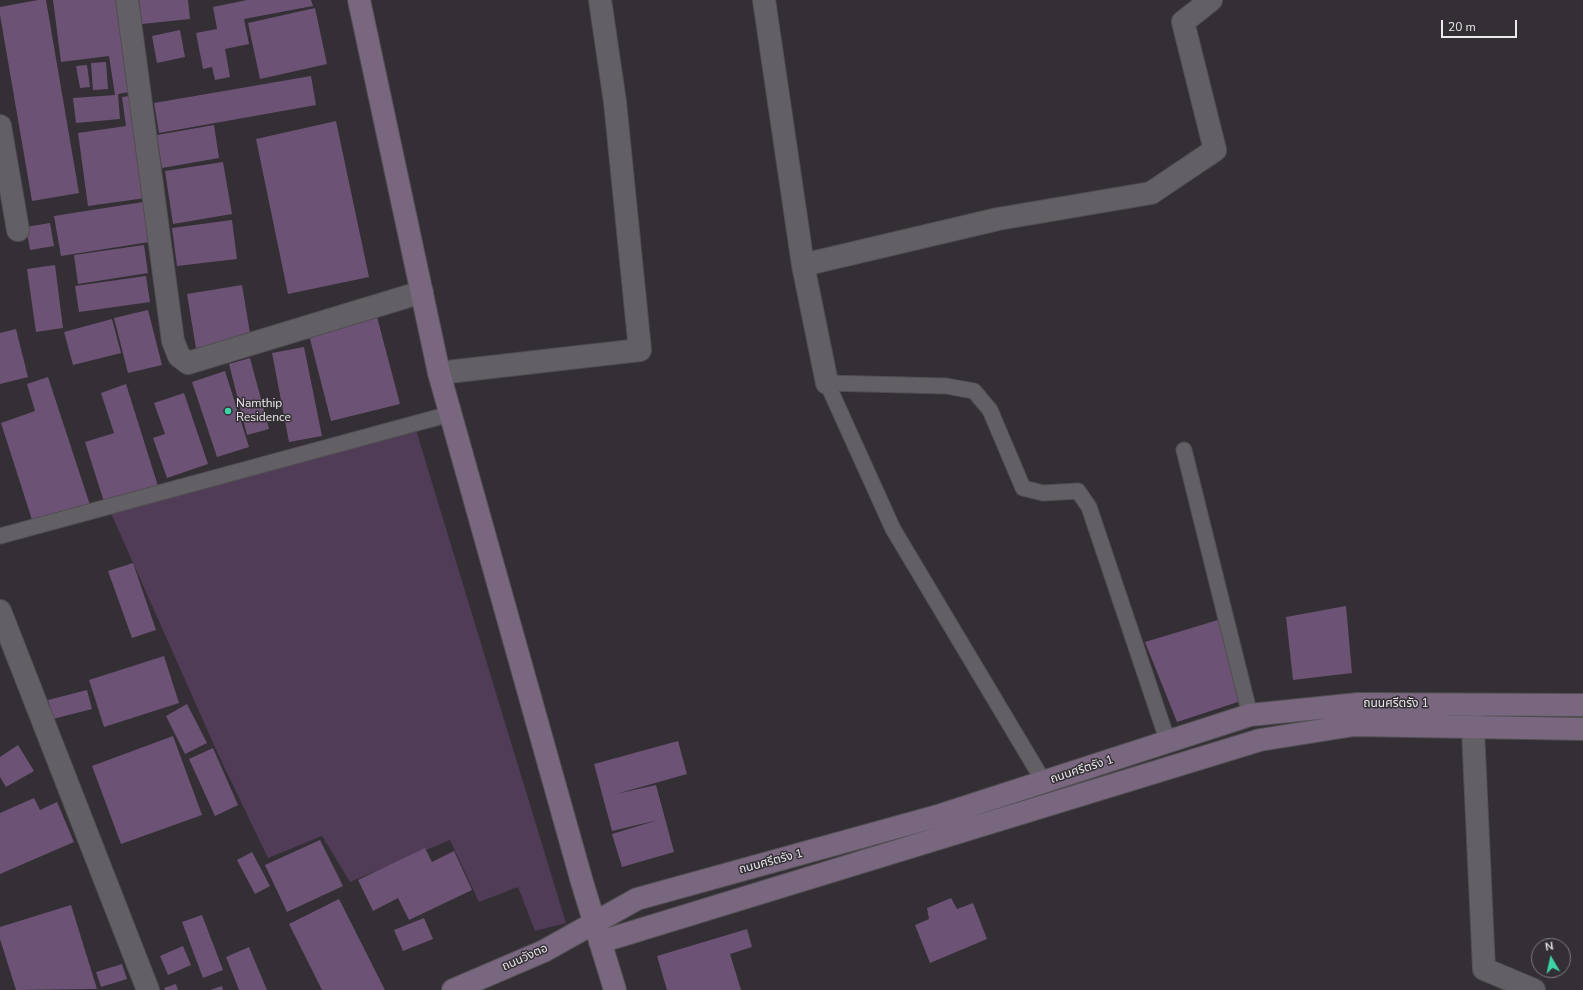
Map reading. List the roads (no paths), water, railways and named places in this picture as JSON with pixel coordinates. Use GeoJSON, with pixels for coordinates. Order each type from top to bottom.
{"type":"FeatureCollection","features":[{"type":"Feature","properties":{"kind":"street"},"geometry":{"type":"LineString","coordinates":[[127,0],[173,341],[179,356],[188,363],[422,292]]}},
{"type":"Feature","properties":{"kind":"street"},"geometry":{"type":"LineString","coordinates":[[359,0],[439,373],[580,874],[615,990]]}},
{"type":"Feature","properties":{"kind":"street"},"geometry":{"type":"LineString","coordinates":[[439,373],[640,350],[615,102],[600,0]]}},
{"type":"Feature","properties":{"kind":"street"},"geometry":{"type":"LineString","coordinates":[[764,0],[803,265],[827,383]]}},
{"type":"Feature","properties":{"kind":"street"},"geometry":{"type":"LineString","coordinates":[[803,265],[998,219],[1151,193],[1215,150],[1183,22],[1211,0]]}},
{"type":"Feature","properties":{"kind":"street"},"geometry":{"type":"LineString","coordinates":[[0,126],[18,230]]}},
{"type":"Feature","properties":{"kind":"street"},"geometry":{"type":"LineString","coordinates":[[0,611],[148,990]]}},
{"type":"Feature","properties":{"kind":"street"},"geometry":{"type":"LineString","coordinates":[[1471,703],[1484,969],[1534,990]]}},
{"type":"Feature","properties":{"kind":"street","name":"ถนนศรีตรัง 1"},"geometry":{"type":"LineString","coordinates":[[598,932],[637,899],[941,815],[1250,715],[1358,704],[1471,703],[1583,706]]}},
{"type":"Feature","properties":{"kind":"street","name":"ถนนศรีตรัง 1"},"geometry":{"type":"LineString","coordinates":[[598,932],[1260,740],[1354,725],[1583,729]]}},
{"type":"Feature","properties":{"kind":"street","name":"ถนนวังตอ"},"geometry":{"type":"LineString","coordinates":[[453,990],[544,950],[598,932]]}},
{"type":"Feature","properties":{"kind":"lane"},"geometry":{"type":"LineString","coordinates":[[1044,782],[893,529],[827,383],[946,386],[974,391],[990,410],[1023,488],[1043,493],[1078,491],[1089,507],[1168,742]]}},
{"type":"Feature","properties":{"kind":"lane"},"geometry":{"type":"LineString","coordinates":[[0,536],[450,414]]}},
{"type":"Feature","properties":{"kind":"lane"},"geometry":{"type":"LineString","coordinates":[[1184,450],[1250,715]]}},
{"type":"Feature","properties":{"kind":"place","name":"Namthip Residence"},"geometry":{"type":"Point","coordinates":[228,411]}}]}
